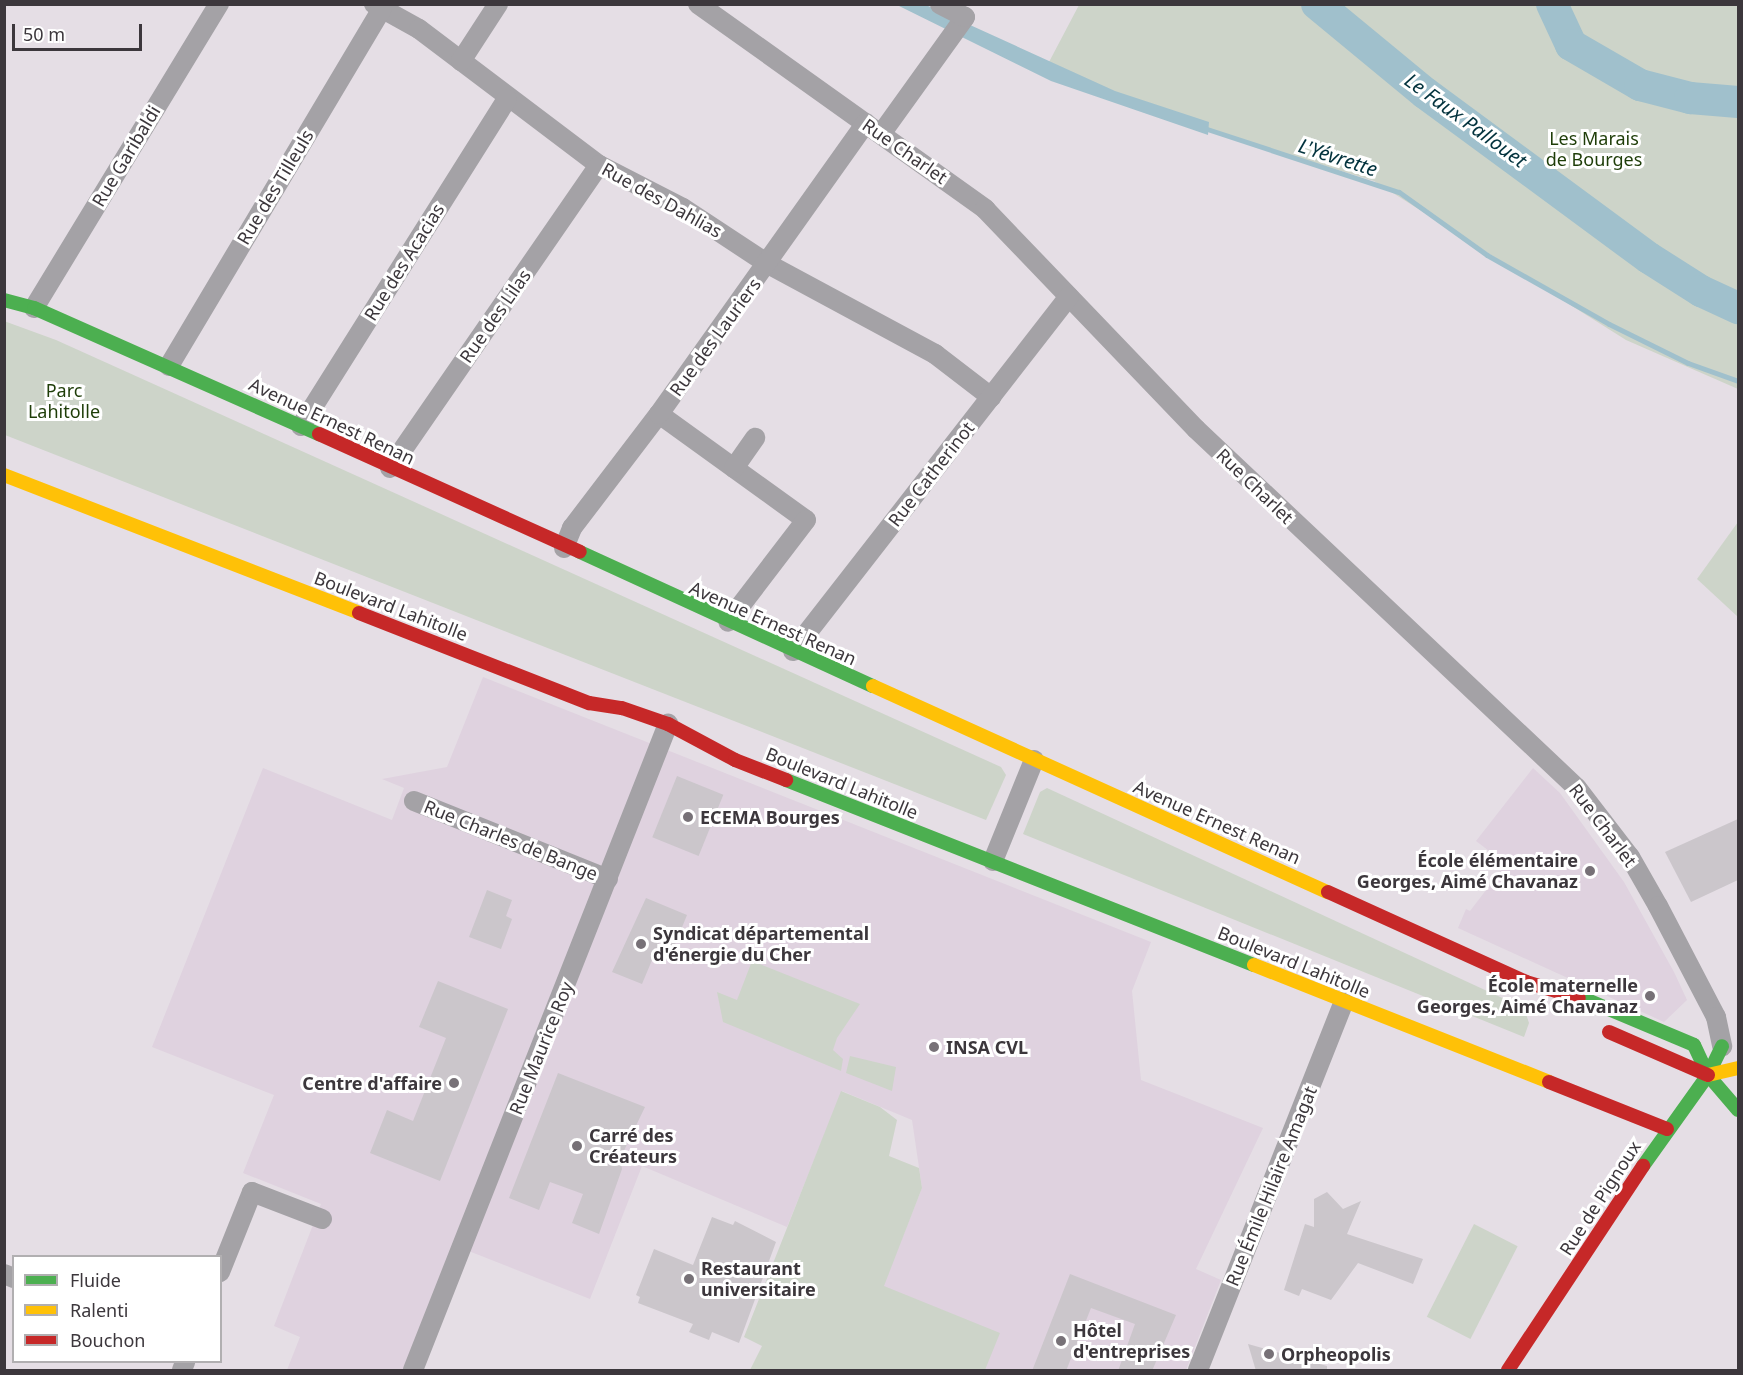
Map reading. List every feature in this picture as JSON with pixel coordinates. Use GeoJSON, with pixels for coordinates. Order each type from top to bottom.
{"type":"FeatureCollection","features":[{"type":"Feature","properties":{"kind":"main road","name":"Avenue Ernest Renan"},"geometry":{"type":"LineString","coordinates":[[4,300],[34,308],[169,366],[564,548],[1526,981],[1572,1011]]}},
{"type":"Feature","properties":{"kind":"main road","name":"Boulevard Lahitolle"},"geometry":{"type":"LineString","coordinates":[[4,475],[590,703],[622,708],[668,724],[735,760],[1667,1129]]}},
{"type":"Feature","properties":{"kind":"main road","name":"Avenue Ernest Renan"},"geometry":{"type":"LineString","coordinates":[[1526,981],[1539,976],[1579,998],[1694,1045],[1733,1046]]}},
{"type":"Feature","properties":{"kind":"main road"},"geometry":{"type":"LineString","coordinates":[[1590,1023],[1707,1075],[1738,1068]]}},
{"type":"Feature","properties":{"kind":"main road"},"geometry":{"type":"LineString","coordinates":[[1694,1045],[1707,1075],[1738,1110]]}},
{"type":"Feature","properties":{"kind":"main road"},"geometry":{"type":"LineString","coordinates":[[1707,1075],[1733,1046]]}},
{"type":"Feature","properties":{"kind":"main road","name":"Rue de Pignoux"},"geometry":{"type":"LineString","coordinates":[[1508,1371],[1667,1129],[1707,1075]]}},
{"type":"Feature","properties":{"kind":"street","name":"Rue Garibaldi"},"geometry":{"type":"LineString","coordinates":[[34,308],[219,4]]}},
{"type":"Feature","properties":{"kind":"street"},"geometry":{"type":"LineString","coordinates":[[461,61],[498,4]]}},
{"type":"Feature","properties":{"kind":"street","name":"Rue Charlet"},"geometry":{"type":"LineString","coordinates":[[698,4],[985,209],[1278,508],[1577,788],[1630,857],[1733,1046]]}},
{"type":"Feature","properties":{"kind":"street","name":"Rue des Lauriers"},"geometry":{"type":"LineString","coordinates":[[564,548],[572,528],[659,414],[768,264],[873,129],[960,26],[940,4]]}},
{"type":"Feature","properties":{"kind":"street","name":"Rue des Dahlias"},"geometry":{"type":"LineString","coordinates":[[378,7],[419,29],[507,99],[599,165],[683,207],[768,264],[935,354],[992,397]]}},
{"type":"Feature","properties":{"kind":"street","name":"Rue des Tilleuls"},"geometry":{"type":"LineString","coordinates":[[169,366],[378,7]]}},
{"type":"Feature","properties":{"kind":"street","name":"Rue des Acacias"},"geometry":{"type":"LineString","coordinates":[[301,426],[507,99]]}},
{"type":"Feature","properties":{"kind":"street","name":"Rue des Lilas"},"geometry":{"type":"LineString","coordinates":[[390,468],[599,165]]}},
{"type":"Feature","properties":{"kind":"street","name":"Rue Catherinot"},"geometry":{"type":"LineString","coordinates":[[793,651],[1069,297]]}},
{"type":"Feature","properties":{"kind":"street"},"geometry":{"type":"LineString","coordinates":[[659,414],[806,520],[728,622]]}},
{"type":"Feature","properties":{"kind":"street"},"geometry":{"type":"LineString","coordinates":[[734,468],[755,438]]}},
{"type":"Feature","properties":{"kind":"street","name":"Rue Maurice Roy"},"geometry":{"type":"LineString","coordinates":[[416,1370],[668,724]]}},
{"type":"Feature","properties":{"kind":"street"},"geometry":{"type":"LineString","coordinates":[[993,861],[1034,760]]}},
{"type":"Feature","properties":{"kind":"street","name":"Rue Charles de Bange"},"geometry":{"type":"LineString","coordinates":[[414,801],[608,879]]}},
{"type":"Feature","properties":{"kind":"street","name":"Rue Émile Hilaire Amagat"},"geometry":{"type":"LineString","coordinates":[[1198,1371],[1344,1002]]}},
{"type":"Feature","properties":{"kind":"street"},"geometry":{"type":"LineString","coordinates":[[222,1267],[252,1192],[322,1219]]}},
{"type":"Feature","properties":{"kind":"shaded area"},"geometry":{"type":"Polygon","coordinates":[[[483,677],[1151,942],[1132,991],[1141,1080],[1263,1128],[1196,1269],[1221,1280],[1186,1370],[850,1370],[922,1188],[912,1120],[842,1091],[787,1227],[642,1166],[590,1299],[461,1248],[413,1370],[287,1370],[300,1337],[274,1326],[321,1204],[243,1173],[274,1095],[152,1047],[263,768],[392,820],[404,788],[382,779],[447,767],[483,677]]]}},
{"type":"Feature","properties":{"kind":"shaded area"},"geometry":{"type":"Polygon","coordinates":[[[1533,768],[1560,793],[1624,882],[1674,972],[1687,1000],[1664,1022],[1458,928],[1466,909],[1470,911],[1506,864],[1476,841],[1533,768]]]}},
{"type":"Feature","properties":{"kind":"green space","name":"Les Marais de Bourges"},"geometry":{"type":"Polygon","coordinates":[[[1079,5],[1738,5],[1738,389],[1626,340],[1374,181],[1173,119],[1065,76],[1049,62],[1079,5]]]}},
{"type":"Feature","properties":{"kind":"green space","name":"Parc Lahitolle"},"geometry":{"type":"Polygon","coordinates":[[[4,321],[56,340],[1001,767],[1006,775],[986,820],[5,435],[4,321]]]}},
{"type":"Feature","properties":{"kind":"green space"},"geometry":{"type":"Polygon","coordinates":[[[1738,522],[1738,617],[1697,579],[1738,522]]]}},
{"type":"Feature","properties":{"kind":"green space"},"geometry":{"type":"Polygon","coordinates":[[[1047,788],[1524,1008],[1529,1023],[1524,1037],[1023,834],[1040,792],[1047,788]]]}},
{"type":"Feature","properties":{"kind":"green space"},"geometry":{"type":"Polygon","coordinates":[[[752,961],[860,1004],[837,1038],[833,1050],[843,1059],[841,1071],[723,1022],[717,992],[737,1000],[752,961]]]}},
{"type":"Feature","properties":{"kind":"green space"},"geometry":{"type":"Polygon","coordinates":[[[850,1056],[896,1067],[892,1091],[846,1073],[850,1056]]]}},
{"type":"Feature","properties":{"kind":"green space"},"geometry":{"type":"Polygon","coordinates":[[[841,1091],[880,1107],[897,1120],[889,1156],[919,1168],[922,1188],[884,1286],[1000,1333],[985,1370],[750,1370],[762,1346],[744,1337],[841,1091]]]}},
{"type":"Feature","properties":{"kind":"green space"},"geometry":{"type":"Polygon","coordinates":[[[1474,1224],[1518,1246],[1470,1339],[1427,1317],[1474,1224]]]}},
{"type":"Feature","properties":{"kind":"water"},"geometry":{"type":"Polygon","coordinates":[[[897,5],[926,5],[1115,91],[1209,122],[1208,135],[1051,81],[897,5]]]}},
{"type":"Feature","properties":{"kind":"building","name":"ECEMA Bourges"},"geometry":{"type":"Polygon","coordinates":[[[677,776],[723,795],[699,856],[652,837],[677,776]]]}},
{"type":"Feature","properties":{"kind":"building"},"geometry":{"type":"Polygon","coordinates":[[[1738,819],[1738,880],[1691,902],[1665,852],[1738,819]]]}},
{"type":"Feature","properties":{"kind":"building"},"geometry":{"type":"Polygon","coordinates":[[[487,890],[512,900],[506,916],[512,919],[501,949],[469,937],[487,890]]]}},
{"type":"Feature","properties":{"kind":"building","name":"Syndicat départemental d'énergie du Cher"},"geometry":{"type":"Polygon","coordinates":[[[646,898],[687,915],[674,947],[660,941],[642,984],[612,972],[646,898]]]}},
{"type":"Feature","properties":{"kind":"building","name":"Centre d'affaire"},"geometry":{"type":"Polygon","coordinates":[[[438,981],[508,1009],[440,1181],[370,1153],[387,1110],[413,1121],[446,1038],[419,1027],[438,981]]]}},
{"type":"Feature","properties":{"kind":"building","name":"Carré des Créateurs"},"geometry":{"type":"Polygon","coordinates":[[[558,1073],[645,1107],[620,1159],[622,1169],[599,1234],[572,1223],[583,1194],[550,1182],[539,1210],[509,1198],[558,1073]]]}},
{"type":"Feature","properties":{"kind":"building"},"geometry":{"type":"Polygon","coordinates":[[[1327,1192],[1343,1209],[1361,1201],[1347,1234],[1423,1259],[1413,1284],[1358,1263],[1331,1300],[1302,1289],[1299,1296],[1284,1290],[1305,1224],[1314,1227],[1314,1199],[1327,1192]]]}},
{"type":"Feature","properties":{"kind":"building","name":"Restaurant universitaire"},"geometry":{"type":"Polygon","coordinates":[[[712,1217],[733,1225],[735,1221],[776,1242],[739,1343],[712,1332],[709,1340],[689,1332],[693,1324],[638,1303],[640,1297],[636,1295],[654,1249],[693,1265],[712,1217]]]}},
{"type":"Feature","properties":{"kind":"building"},"geometry":{"type":"Polygon","coordinates":[[[1070,1274],[1176,1315],[1152,1371],[1118,1371],[1135,1324],[1091,1308],[1066,1371],[1032,1371],[1070,1274]]]}},
{"type":"Feature","properties":{"kind":"building","name":"Orpheopolis"},"geometry":{"type":"Polygon","coordinates":[[[1248,1344],[1327,1366],[1327,1371],[1256,1371],[1248,1344]]]}},
{"type":"Feature","properties":{"kind":"waterway","name":"Le Faux Pallouet"},"geometry":{"type":"LineString","coordinates":[[1317,4],[1425,93],[1649,258],[1701,291],[1738,308]]}},
{"type":"Feature","properties":{"kind":"waterway"},"geometry":{"type":"LineString","coordinates":[[1552,4],[1571,45],[1640,85],[1690,98],[1738,102]]}},
{"type":"Feature","properties":{"kind":"waterway","name":"L'Yévrette"},"geometry":{"type":"LineString","coordinates":[[1204,128],[1399,192],[1487,255],[1609,324],[1688,363],[1738,381]]}},
{"type":"Feature","properties":{"kind":"traffic: fast"},"geometry":{"type":"LineString","coordinates":[[4,300],[34,308],[319,434]]}},
{"type":"Feature","properties":{"kind":"traffic: fast"},"geometry":{"type":"LineString","coordinates":[[580,552],[873,686]]}},
{"type":"Feature","properties":{"kind":"traffic: fast"},"geometry":{"type":"LineString","coordinates":[[786,780],[1254,965]]}},
{"type":"Feature","properties":{"kind":"traffic: fast"},"geometry":{"type":"LineString","coordinates":[[1561,989],[1694,1045],[1708,1075],[1738,1110]]}},
{"type":"Feature","properties":{"kind":"traffic: fast"},"geometry":{"type":"LineString","coordinates":[[1643,1166],[1708,1075],[1722,1046]]}},
{"type":"Feature","properties":{"kind":"traffic: slow"},"geometry":{"type":"LineString","coordinates":[[4,475],[359,613]]}},
{"type":"Feature","properties":{"kind":"traffic: slow"},"geometry":{"type":"LineString","coordinates":[[873,686],[1328,892]]}},
{"type":"Feature","properties":{"kind":"traffic: slow"},"geometry":{"type":"LineString","coordinates":[[1254,965],[1549,1082]]}},
{"type":"Feature","properties":{"kind":"traffic: slow"},"geometry":{"type":"LineString","coordinates":[[1708,1075],[1738,1068]]}},
{"type":"Feature","properties":{"kind":"traffic: jam"},"geometry":{"type":"LineString","coordinates":[[319,434],[580,552]]}},
{"type":"Feature","properties":{"kind":"traffic: jam"},"geometry":{"type":"LineString","coordinates":[[359,613],[589,703],[622,708],[668,724],[735,760],[786,780]]}},
{"type":"Feature","properties":{"kind":"traffic: jam"},"geometry":{"type":"LineString","coordinates":[[1328,892],[1526,982],[1579,998]]}},
{"type":"Feature","properties":{"kind":"traffic: jam"},"geometry":{"type":"LineString","coordinates":[[1609,1032],[1708,1075]]}},
{"type":"Feature","properties":{"kind":"traffic: jam"},"geometry":{"type":"LineString","coordinates":[[1549,1082],[1667,1129]]}},
{"type":"Feature","properties":{"kind":"traffic: jam"},"geometry":{"type":"LineString","coordinates":[[1508,1370],[1643,1166]]}},
{"type":"Feature","properties":{"kind":"place","name":"ECEMA Bourges"},"geometry":{"type":"Point","coordinates":[688,817]}},
{"type":"Feature","properties":{"kind":"place","name":"École élémentaire Georges, Aimé Chavanaz"},"geometry":{"type":"Point","coordinates":[1590,871]}},
{"type":"Feature","properties":{"kind":"place","name":"Syndicat départemental d'énergie du Cher"},"geometry":{"type":"Point","coordinates":[641,944]}},
{"type":"Feature","properties":{"kind":"place","name":"École maternelle Georges, Aimé Chavanaz"},"geometry":{"type":"Point","coordinates":[1650,996]}},
{"type":"Feature","properties":{"kind":"place","name":"INSA CVL"},"geometry":{"type":"Point","coordinates":[934,1047]}},
{"type":"Feature","properties":{"kind":"place","name":"Centre d'affaire"},"geometry":{"type":"Point","coordinates":[454,1083]}},
{"type":"Feature","properties":{"kind":"place","name":"Carré des Créateurs"},"geometry":{"type":"Point","coordinates":[577,1146]}},
{"type":"Feature","properties":{"kind":"place","name":"Restaurant universitaire"},"geometry":{"type":"Point","coordinates":[689,1279]}},
{"type":"Feature","properties":{"kind":"place","name":"Hôtel d'entreprises"},"geometry":{"type":"Point","coordinates":[1061,1341]}},
{"type":"Feature","properties":{"kind":"place","name":"Orpheopolis"},"geometry":{"type":"Point","coordinates":[1269,1354]}}]}
